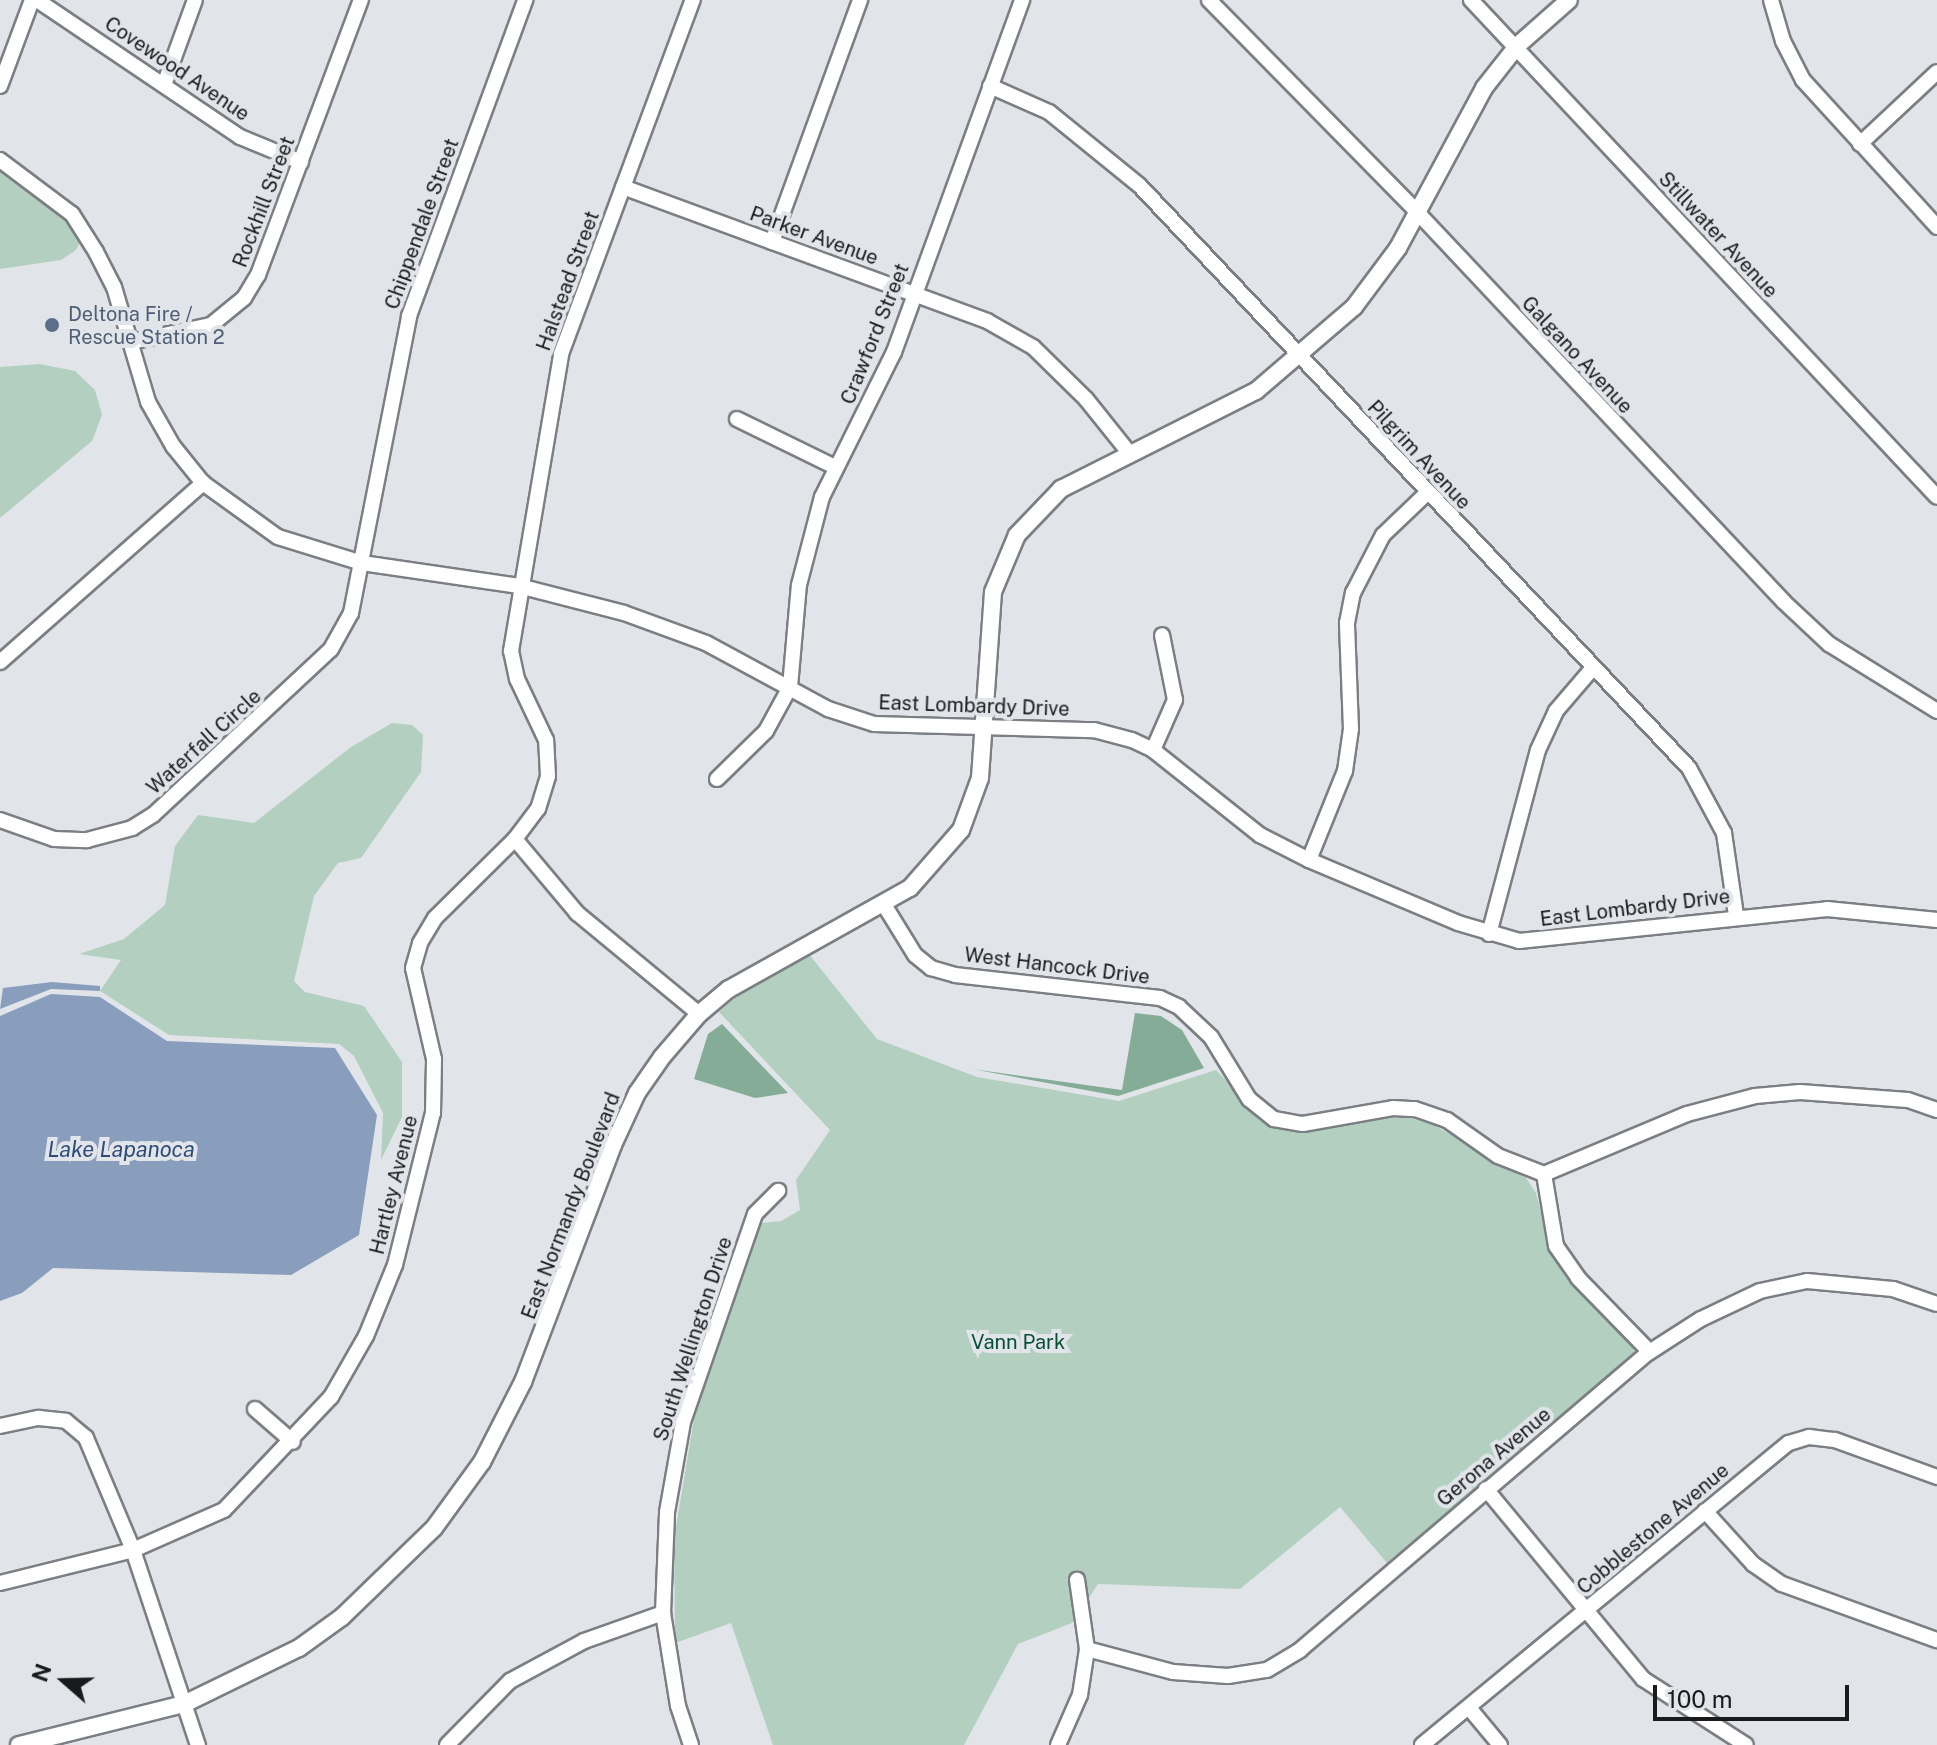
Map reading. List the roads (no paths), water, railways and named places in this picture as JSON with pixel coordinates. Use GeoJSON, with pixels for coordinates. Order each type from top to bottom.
{"type":"FeatureCollection","features":[{"type":"Feature","properties":{"kind":"street","name":"Covewood Avenue"},"geometry":{"type":"LineString","coordinates":[[34,0],[240,137],[301,162]]}},
{"type":"Feature","properties":{"kind":"street"},"geometry":{"type":"LineString","coordinates":[[0,86],[34,0]]}},
{"type":"Feature","properties":{"kind":"street"},"geometry":{"type":"LineString","coordinates":[[164,85],[195,0]]}},
{"type":"Feature","properties":{"kind":"street","name":"Rockhill Street"},"geometry":{"type":"LineString","coordinates":[[131,342],[211,325],[244,298],[301,162],[361,0]]}},
{"type":"Feature","properties":{"kind":"street","name":"Chippendale Street"},"geometry":{"type":"LineString","coordinates":[[362,563],[409,316],[525,0]]}},
{"type":"Feature","properties":{"kind":"street","name":"Halstead Street"},"geometry":{"type":"LineString","coordinates":[[519,586],[561,354],[693,0]]}},
{"type":"Feature","properties":{"kind":"street"},"geometry":{"type":"LineString","coordinates":[[772,242],[860,0]]}},
{"type":"Feature","properties":{"kind":"street","name":"Crawford Street"},"geometry":{"type":"LineString","coordinates":[[790,687],[799,585],[810,534],[835,467],[871,401],[914,294],[1022,0]]}},
{"type":"Feature","properties":{"kind":"street","name":"Galgano Avenue"},"geometry":{"type":"LineString","coordinates":[[1209,0],[1418,213],[1784,602],[1829,644],[1937,711]]}},
{"type":"Feature","properties":{"kind":"street","name":"Stillwater Avenue"},"geometry":{"type":"LineString","coordinates":[[1471,0],[1937,497]]}},
{"type":"Feature","properties":{"kind":"street","name":"East Normandy Boulevard"},"geometry":{"type":"LineString","coordinates":[[19,1745],[184,1704],[310,1640],[342,1617],[434,1528],[482,1462],[523,1382],[637,1093],[699,1014],[764,967],[910,888],[961,830],[980,778],[993,592],[1017,535],[1061,489],[1256,391],[1354,307],[1418,213],[1484,88],[1517,46],[1569,0]]}},
{"type":"Feature","properties":{"kind":"street"},"geometry":{"type":"LineString","coordinates":[[1771,0],[1783,41],[1803,80],[1937,227]]}},
{"type":"Feature","properties":{"kind":"street"},"geometry":{"type":"LineString","coordinates":[[1860,144],[1937,72]]}},
{"type":"Feature","properties":{"kind":"street","name":"Pilgrim Avenue"},"geometry":{"type":"LineString","coordinates":[[990,86],[1049,112],[1094,143],[1689,768],[1710,800],[1724,833],[1736,915]]}},
{"type":"Feature","properties":{"kind":"street","name":"East Lombardy Drive"},"geometry":{"type":"LineString","coordinates":[[0,160],[72,214],[114,287],[148,402],[203,483],[278,537],[362,563],[519,586],[624,613],[706,643],[828,709],[874,724],[983,730],[1094,730],[1153,750],[1260,835],[1309,860],[1489,934],[1544,940],[1736,915],[1827,909],[1894,911],[1937,920]]}},
{"type":"Feature","properties":{"kind":"street","name":"Parker Avenue"},"geometry":{"type":"LineString","coordinates":[[623,187],[987,321],[1033,347],[1086,399],[1130,454]]}},
{"type":"Feature","properties":{"kind":"street"},"geometry":{"type":"LineString","coordinates":[[737,419],[835,467]]}},
{"type":"Feature","properties":{"kind":"street"},"geometry":{"type":"LineString","coordinates":[[0,662],[203,483]]}},
{"type":"Feature","properties":{"kind":"street"},"geometry":{"type":"LineString","coordinates":[[1309,860],[1345,771],[1351,729],[1347,623],[1353,593],[1383,535],[1427,493]]}},
{"type":"Feature","properties":{"kind":"street","name":"Waterfall Circle"},"geometry":{"type":"LineString","coordinates":[[0,820],[54,839],[87,840],[132,828],[153,815],[331,649],[351,613],[362,563]]}},
{"type":"Feature","properties":{"kind":"street","name":"Hartley Avenue"},"geometry":{"type":"LineString","coordinates":[[0,1583],[133,1550],[224,1510],[293,1442],[331,1397],[366,1336],[395,1265],[433,1113],[434,1059],[413,968],[420,943],[435,918],[515,839],[538,809],[548,776],[546,740],[517,679],[511,651],[519,586]]}},
{"type":"Feature","properties":{"kind":"street"},"geometry":{"type":"LineString","coordinates":[[1153,750],[1175,700],[1162,635]]}},
{"type":"Feature","properties":{"kind":"street"},"geometry":{"type":"LineString","coordinates":[[1489,934],[1538,750],[1556,711],[1592,669]]}},
{"type":"Feature","properties":{"kind":"street"},"geometry":{"type":"LineString","coordinates":[[717,779],[766,731],[790,687]]}},
{"type":"Feature","properties":{"kind":"street"},"geometry":{"type":"LineString","coordinates":[[515,839],[577,913],[699,1014]]}},
{"type":"Feature","properties":{"kind":"street","name":"West Hancock Drive"},"geometry":{"type":"LineString","coordinates":[[883,903],[915,955],[931,968],[955,975],[1160,998],[1179,1007],[1211,1037],[1249,1099],[1274,1119],[1303,1124],[1393,1108],[1415,1109],[1447,1120],[1498,1156],[1544,1174]]}},
{"type":"Feature","properties":{"kind":"street"},"geometry":{"type":"LineString","coordinates":[[1650,1352],[1578,1278],[1556,1246],[1544,1174],[1687,1114],[1755,1096],[1846,1095],[1908,1100],[1937,1110]]}},
{"type":"Feature","properties":{"kind":"street","name":"South Wellington Drive"},"geometry":{"type":"LineString","coordinates":[[691,1745],[678,1706],[663,1613],[667,1512],[683,1422],[755,1214],[778,1191]]}},
{"type":"Feature","properties":{"kind":"street","name":"Gerona Avenue"},"geometry":{"type":"LineString","coordinates":[[1087,1649],[1173,1672],[1228,1676],[1267,1670],[1300,1650],[1650,1352],[1735,1300],[1807,1281],[1893,1289],[1937,1304]]}},
{"type":"Feature","properties":{"kind":"street"},"geometry":{"type":"LineString","coordinates":[[255,1409],[293,1442]]}},
{"type":"Feature","properties":{"kind":"street"},"geometry":{"type":"LineString","coordinates":[[0,1426],[39,1418],[66,1421],[86,1438],[133,1550],[198,1745]]}},
{"type":"Feature","properties":{"kind":"street","name":"Cobblestone Avenue"},"geometry":{"type":"LineString","coordinates":[[1422,1745],[1470,1709],[1789,1443],[1809,1437],[1835,1440],[1937,1477]]}},
{"type":"Feature","properties":{"kind":"street"},"geometry":{"type":"LineString","coordinates":[[1486,1489],[1643,1679],[1666,1698],[1746,1745]]}},
{"type":"Feature","properties":{"kind":"street"},"geometry":{"type":"LineString","coordinates":[[1705,1511],[1753,1564],[1782,1584],[1937,1640]]}},
{"type":"Feature","properties":{"kind":"street"},"geometry":{"type":"LineString","coordinates":[[1058,1745],[1080,1695],[1087,1649],[1077,1580]]}},
{"type":"Feature","properties":{"kind":"street"},"geometry":{"type":"LineString","coordinates":[[447,1745],[510,1681],[584,1641],[663,1613]]}},
{"type":"Feature","properties":{"kind":"street"},"geometry":{"type":"LineString","coordinates":[[1470,1709],[1500,1745]]}},
{"type":"Feature","properties":{"kind":"water"},"geometry":{"type":"Polygon","coordinates":[[[52,982],[100,986],[100,991],[51,989],[0,1009],[3,988],[52,982]]]}},
{"type":"Feature","properties":{"kind":"water","name":"Lake Lapanoca"},"geometry":{"type":"Polygon","coordinates":[[[51,994],[100,997],[167,1041],[335,1048],[377,1115],[359,1235],[291,1275],[53,1268],[22,1293],[0,1301],[0,1016],[51,994]]]}},
{"type":"Feature","properties":{"kind":"place","name":"Deltona Fire / Rescue Station 2"},"geometry":{"type":"Point","coordinates":[52,325]}},
{"type":"Feature","properties":{"kind":"park label","name":"Vann Park"},"geometry":{"type":"Point","coordinates":[1018,1342]}}]}
